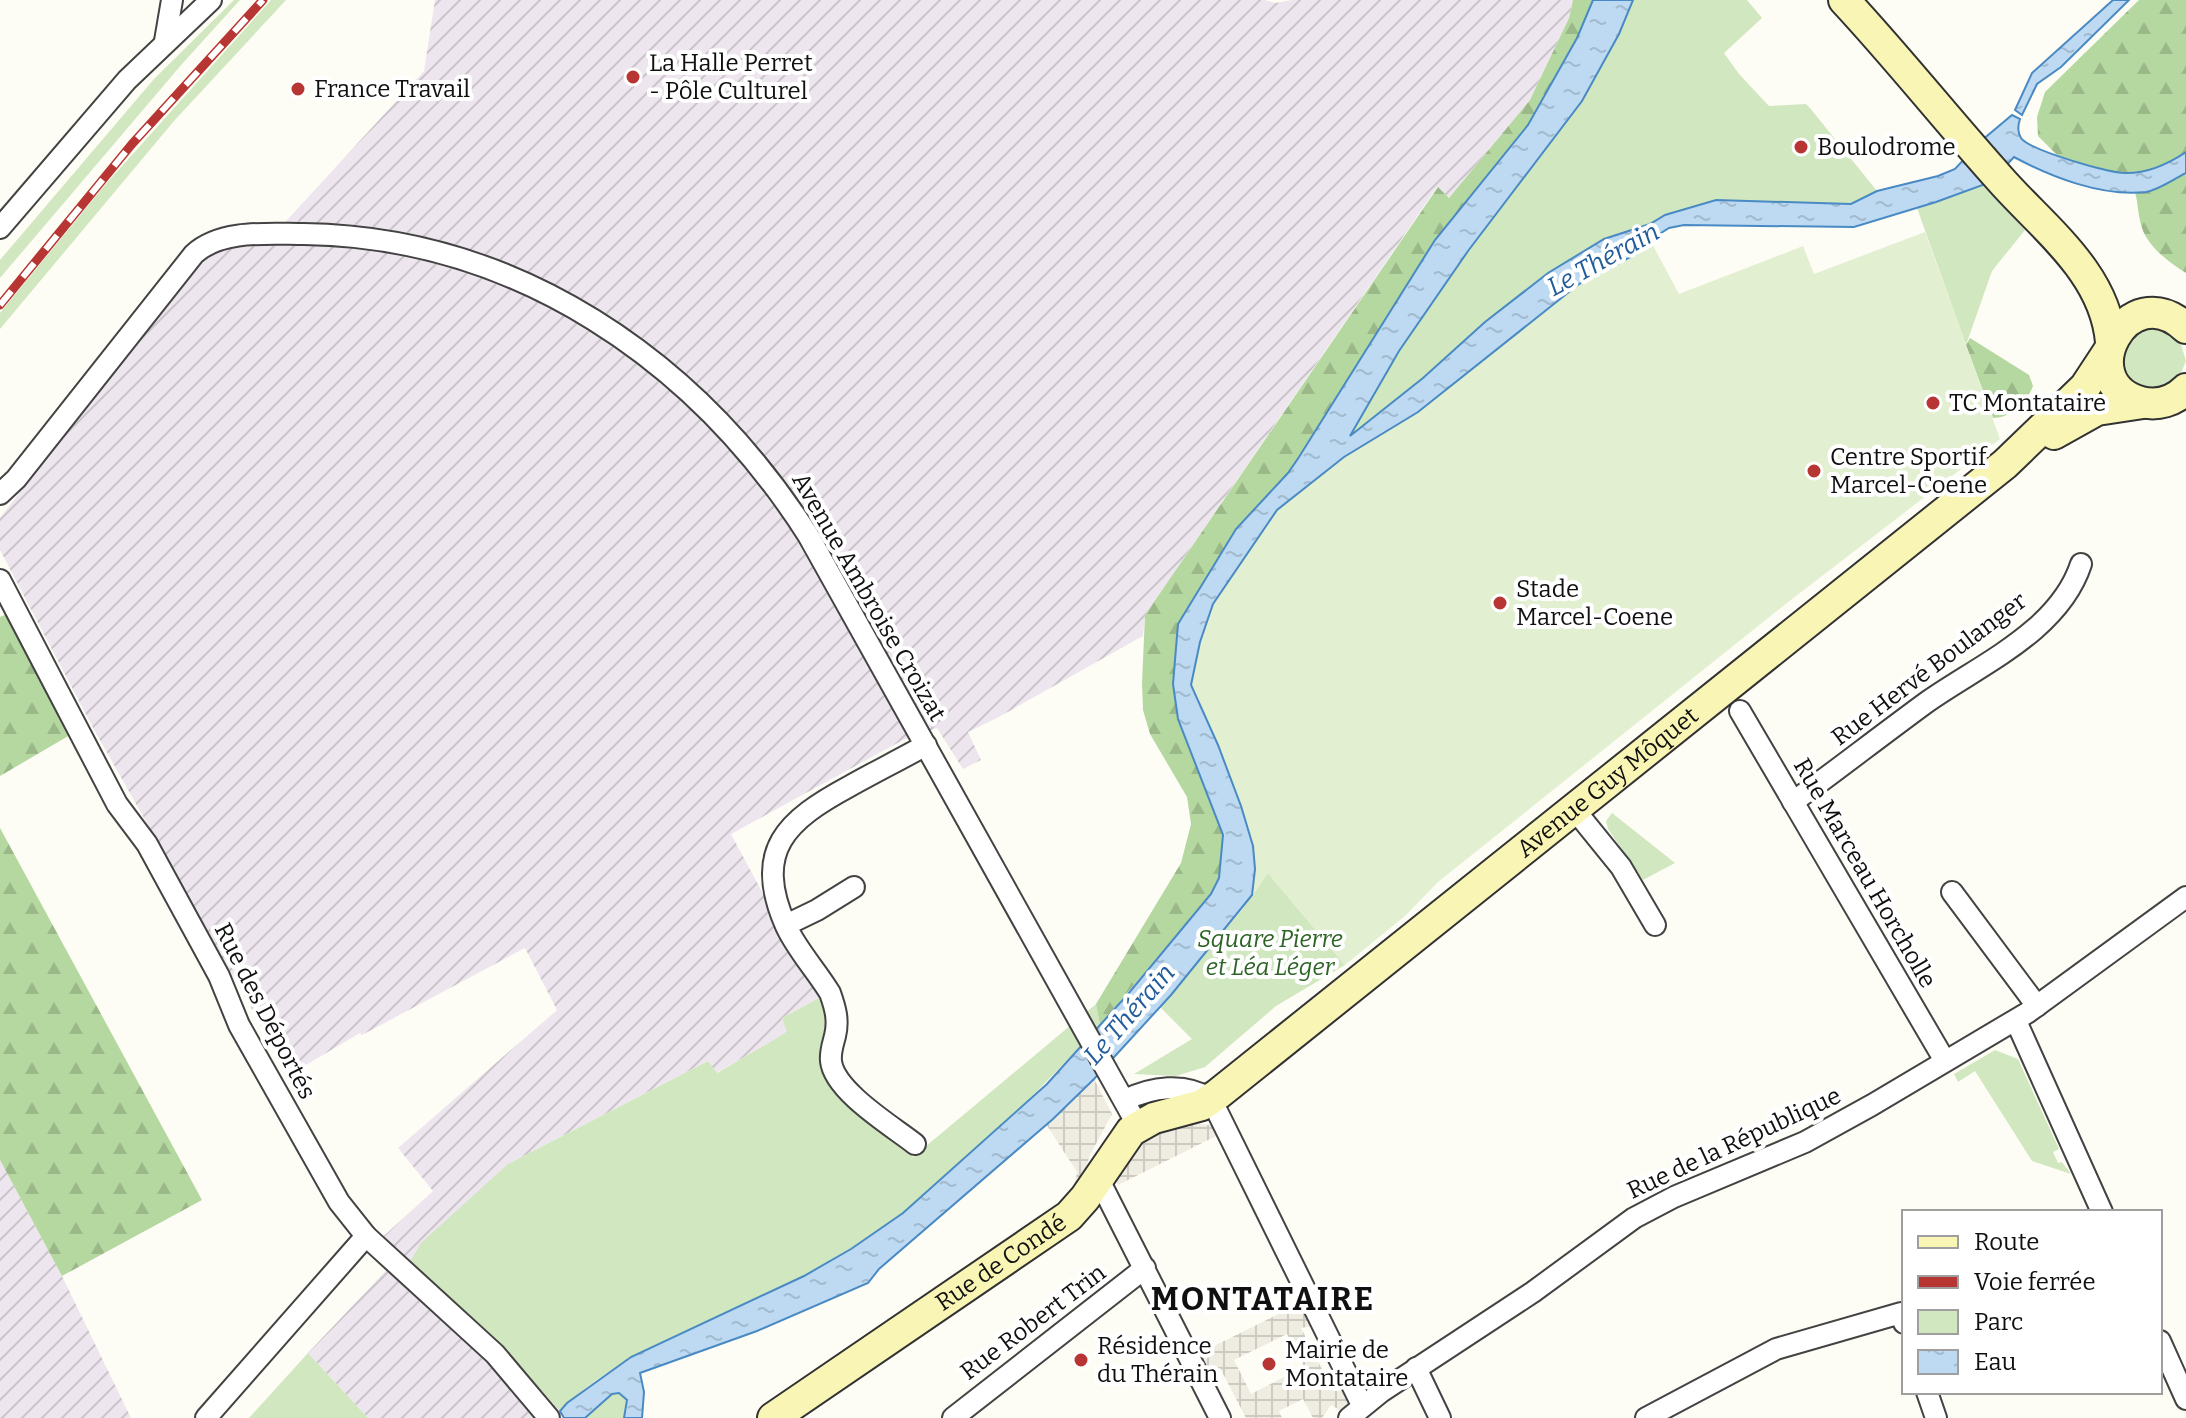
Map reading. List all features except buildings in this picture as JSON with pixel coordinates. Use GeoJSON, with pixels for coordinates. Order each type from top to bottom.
{"type":"FeatureCollection","features":[{"type":"Feature","properties":{"kind":"main road"},"geometry":{"type":"LineString","coordinates":[[1844,0],[2001,181],[2076,262],[2108,291],[2170,316]]}},
{"type":"Feature","properties":{"kind":"main road"},"geometry":{"type":"LineString","coordinates":[[2076,262],[2105,309],[2110,347],[2108,365],[2116,384],[2125,394],[2169,402]]}},
{"type":"Feature","properties":{"kind":"main road","name":"Avenue Guy Môquet"},"geometry":{"type":"LineString","coordinates":[[1211,1099],[2005,464],[2085,387],[2127,321],[2170,316]]}},
{"type":"Feature","properties":{"kind":"main road","name":"Avenue Guy Môquet"},"geometry":{"type":"LineString","coordinates":[[2005,464],[2088,414],[2116,405],[2169,402]]}},
{"type":"Feature","properties":{"kind":"main road","name":"Rue de Condé"},"geometry":{"type":"LineString","coordinates":[[773,1418],[1002,1259],[1058,1225],[1074,1211],[1098,1178],[1120,1144],[1132,1113],[1154,1118],[1191,1109],[1211,1099]]}},
{"type":"Feature","properties":{"kind":"street"},"geometry":{"type":"LineString","coordinates":[[163,43],[172,0]]}},
{"type":"Feature","properties":{"kind":"street"},"geometry":{"type":"LineString","coordinates":[[0,227],[127,80],[211,0]]}},
{"type":"Feature","properties":{"kind":"street","name":"Avenue Ambroise Croizat"},"geometry":{"type":"LineString","coordinates":[[0,494],[16,479],[189,260],[206,244],[233,237],[312,234],[382,242],[446,256],[526,283],[589,316],[657,363],[707,409],[769,478],[797,519],[1132,1113]]}},
{"type":"Feature","properties":{"kind":"street","name":"Rue Hervé Boulanger"},"geometry":{"type":"LineString","coordinates":[[1793,802],[1954,683],[2025,636],[2066,594],[2081,564]]}},
{"type":"Feature","properties":{"kind":"street","name":"Rue des Déportés"},"geometry":{"type":"LineString","coordinates":[[0,580],[117,804],[140,832],[219,976],[239,1025],[339,1202],[366,1236],[495,1354],[549,1417]]}},
{"type":"Feature","properties":{"kind":"street","name":"Rue Marceau Horcholle"},"geometry":{"type":"LineString","coordinates":[[1740,711],[1945,1061]]}},
{"type":"Feature","properties":{"kind":"street"},"geometry":{"type":"LineString","coordinates":[[915,1144],[838,1079],[831,1063],[837,1025],[834,1004],[786,925],[775,892],[774,870],[778,849],[787,830],[809,809],[926,745]]}},
{"type":"Feature","properties":{"kind":"street"},"geometry":{"type":"LineString","coordinates":[[1574,809],[1621,867],[1655,925]]}},
{"type":"Feature","properties":{"kind":"street"},"geometry":{"type":"LineString","coordinates":[[786,925],[854,887]]}},
{"type":"Feature","properties":{"kind":"street"},"geometry":{"type":"LineString","coordinates":[[1952,892],[2037,1006]]}},
{"type":"Feature","properties":{"kind":"street","name":"Rue de la République"},"geometry":{"type":"LineString","coordinates":[[1356,1412],[1416,1368],[1533,1292],[1645,1211],[1805,1142],[2016,1021],[2185,900]]}},
{"type":"Feature","properties":{"kind":"street"},"geometry":{"type":"LineString","coordinates":[[2016,1021],[2101,1210]]}},
{"type":"Feature","properties":{"kind":"street"},"geometry":{"type":"LineString","coordinates":[[1211,1099],[1356,1412]]}},
{"type":"Feature","properties":{"kind":"street"},"geometry":{"type":"LineString","coordinates":[[1098,1178],[1220,1418]]}},
{"type":"Feature","properties":{"kind":"street"},"geometry":{"type":"LineString","coordinates":[[206,1418],[366,1236]]}},
{"type":"Feature","properties":{"kind":"street","name":"Rue Robert Trin"},"geometry":{"type":"LineString","coordinates":[[953,1418],[1145,1268]]}},
{"type":"Feature","properties":{"kind":"street"},"geometry":{"type":"LineString","coordinates":[[1646,1418],[1776,1349],[1901,1313],[1902,1316]]}},
{"type":"Feature","properties":{"kind":"street"},"geometry":{"type":"LineString","coordinates":[[2162,1345],[2186,1399]]}},
{"type":"Feature","properties":{"kind":"street"},"geometry":{"type":"LineString","coordinates":[[1416,1368],[1440,1418]]}},
{"type":"Feature","properties":{"kind":"street"},"geometry":{"type":"LineString","coordinates":[[1928,1394],[1936,1418]]}},
{"type":"Feature","properties":{"kind":"shaded area"},"geometry":{"type":"Polygon","coordinates":[[[435,0],[1265,0],[1275,3],[1292,0],[1573,0],[1569,18],[1530,100],[1449,198],[1437,187],[1145,615],[1143,636],[968,732],[981,760],[963,769],[937,728],[903,740],[731,834],[819,998],[782,1018],[788,1032],[716,1073],[708,1061],[508,1164],[497,1340],[560,1411],[554,1418],[368,1418],[308,1353],[394,1262],[375,1244],[433,1191],[398,1148],[557,1010],[525,948],[362,1035],[360,1033],[289,1075],[92,726],[0,550],[0,518],[190,270],[198,261],[218,250],[265,244],[424,71],[435,0]]]}},
{"type":"Feature","properties":{"kind":"shaded area"},"geometry":{"type":"Polygon","coordinates":[[[1094,1079],[1112,1114],[1090,1155],[1079,1189],[1075,1183],[1077,1172],[1046,1124],[1094,1079]]]}},
{"type":"Feature","properties":{"kind":"shaded area"},"geometry":{"type":"Polygon","coordinates":[[[1187,1123],[1211,1125],[1216,1136],[1118,1185],[1115,1179],[1144,1137],[1187,1123]]]}},
{"type":"Feature","properties":{"kind":"shaded area"},"geometry":{"type":"Polygon","coordinates":[[[0,1160],[62,1276],[131,1418],[0,1418],[0,1160]]]}},
{"type":"Feature","properties":{"kind":"shaded area"},"geometry":{"type":"Polygon","coordinates":[[[1301,1303],[1314,1326],[1301,1328],[1333,1391],[1348,1391],[1349,1403],[1343,1412],[1331,1405],[1322,1418],[1313,1418],[1303,1399],[1279,1411],[1282,1418],[1246,1418],[1220,1368],[1208,1373],[1198,1354],[1301,1303]],[[1287,1334],[1234,1360],[1251,1394],[1304,1367],[1300,1358],[1308,1354],[1302,1342],[1294,1346],[1287,1334]]]}},
{"type":"Feature","properties":{"kind":"green space"},"geometry":{"type":"Polygon","coordinates":[[[234,0],[240,0],[0,278],[0,260],[154,79],[234,0]]]}},
{"type":"Feature","properties":{"kind":"green space"},"geometry":{"type":"Polygon","coordinates":[[[271,0],[286,0],[174,121],[0,329],[0,313],[105,185],[271,0]]]}},
{"type":"Feature","properties":{"kind":"green space"},"geometry":{"type":"Polygon","coordinates":[[[1573,0],[1593,0],[1577,38],[1528,125],[1435,240],[1299,457],[1236,529],[1186,612],[1173,684],[1178,719],[1223,835],[1219,878],[1211,894],[1100,1025],[1096,1004],[1181,863],[1191,824],[1187,797],[1150,734],[1143,710],[1145,615],[1438,187],[1449,198],[1530,100],[1569,18],[1573,0]]]}},
{"type":"Feature","properties":{"kind":"green space"},"geometry":{"type":"Polygon","coordinates":[[[1633,0],[1747,0],[1762,18],[1724,53],[1769,106],[1806,104],[1877,191],[1851,204],[1716,200],[1665,215],[1650,224],[1604,239],[1548,273],[1349,437],[1399,351],[1468,251],[1582,101],[1619,34],[1633,0]]]}},
{"type":"Feature","properties":{"kind":"green space"},"geometry":{"type":"Polygon","coordinates":[[[2139,0],[2186,0],[2186,273],[2149,242],[2142,228],[2136,195],[2126,174],[2104,171],[2057,155],[2038,136],[2037,117],[2045,92],[2139,0]]]}},
{"type":"Feature","properties":{"kind":"green space"},"geometry":{"type":"Polygon","coordinates":[[[1987,183],[2025,230],[1992,271],[1966,345],[1917,208],[1987,183]]]}},
{"type":"Feature","properties":{"kind":"green space","name":"Stade Marcel-Coene"},"geometry":{"type":"Polygon","coordinates":[[[1925,232],[2000,439],[1787,603],[1438,882],[1405,916],[1345,965],[1268,873],[1252,895],[1255,869],[1253,846],[1218,745],[1191,685],[1200,642],[1213,604],[1277,510],[1344,457],[1418,412],[1579,284],[1638,253],[1650,240],[1679,294],[1803,246],[1814,274],[1925,232]]]}},
{"type":"Feature","properties":{"kind":"green space"},"geometry":{"type":"Polygon","coordinates":[[[2158,326],[2180,341],[2186,361],[2178,380],[2153,392],[2128,382],[2119,363],[2132,332],[2158,326]]]}},
{"type":"Feature","properties":{"kind":"green space"},"geometry":{"type":"Polygon","coordinates":[[[1970,338],[2029,375],[2033,386],[2030,392],[2018,408],[2006,415],[1993,418],[1966,345],[1970,338]]]}},
{"type":"Feature","properties":{"kind":"green space"},"geometry":{"type":"Polygon","coordinates":[[[9,613],[70,735],[0,776],[0,617],[9,613]]]}},
{"type":"Feature","properties":{"kind":"green space"},"geometry":{"type":"Polygon","coordinates":[[[1612,813],[1675,863],[1643,880],[1608,829],[1606,821],[1612,813]]]}},
{"type":"Feature","properties":{"kind":"green space"},"geometry":{"type":"Polygon","coordinates":[[[0,828],[202,1200],[62,1276],[0,1160],[0,828]]]}},
{"type":"Feature","properties":{"kind":"green space","name":"Square Pierre et Léa Léger"},"geometry":{"type":"Polygon","coordinates":[[[1268,873],[1345,965],[1276,1006],[1205,1067],[1176,1076],[1134,1074],[1192,1039],[1160,1007],[1241,911],[1268,873]]]}},
{"type":"Feature","properties":{"kind":"green space"},"geometry":{"type":"Polygon","coordinates":[[[819,998],[827,1019],[820,1059],[826,1078],[846,1104],[913,1157],[1096,1004],[1100,1025],[983,1144],[887,1225],[802,1277],[614,1369],[560,1411],[497,1341],[410,1262],[421,1243],[508,1164],[708,1061],[717,1073],[787,1032],[782,1018],[819,998]]]}},
{"type":"Feature","properties":{"kind":"green space"},"geometry":{"type":"Polygon","coordinates":[[[1995,1050],[2018,1059],[2059,1149],[2053,1152],[2058,1163],[2062,1162],[2071,1174],[2032,1161],[1975,1071],[1958,1082],[1954,1074],[1995,1050]]]}},
{"type":"Feature","properties":{"kind":"green space"},"geometry":{"type":"Polygon","coordinates":[[[308,1353],[368,1418],[249,1418],[308,1353]]]}},
{"type":"Feature","properties":{"kind":"green space"},"geometry":{"type":"Polygon","coordinates":[[[619,1393],[627,1400],[624,1418],[585,1418],[612,1394],[619,1393]]]}},
{"type":"Feature","properties":{"kind":"water","name":"Le Thérain"},"geometry":{"type":"Polygon","coordinates":[[[1593,0],[1633,0],[1619,34],[1582,101],[1468,251],[1399,351],[1350,436],[1548,273],[1604,239],[1650,224],[1665,215],[1716,200],[1851,204],[1877,191],[1955,169],[1981,141],[2012,115],[2020,119],[2019,133],[2027,143],[2071,160],[2105,170],[2135,173],[2158,167],[2186,152],[2186,173],[2151,191],[2129,193],[2077,184],[2014,157],[1991,182],[1854,227],[1684,225],[1669,228],[1650,240],[1638,253],[1579,284],[1418,412],[1344,457],[1277,510],[1213,604],[1200,642],[1191,685],[1241,806],[1253,846],[1255,869],[1252,895],[1171,995],[1053,1119],[879,1269],[868,1283],[757,1331],[640,1373],[644,1392],[642,1418],[624,1418],[627,1400],[619,1393],[612,1394],[585,1418],[564,1418],[560,1411],[567,1403],[631,1357],[804,1276],[851,1249],[903,1213],[1047,1084],[1128,994],[1211,894],[1219,878],[1223,835],[1178,719],[1173,684],[1178,624],[1236,529],[1299,457],[1435,240],[1528,125],[1577,38],[1593,0]]]}},
{"type":"Feature","properties":{"kind":"water"},"geometry":{"type":"Polygon","coordinates":[[[2113,0],[2129,0],[2061,67],[2037,84],[2022,115],[2015,110],[2032,73],[2113,0]]]}},
{"type":"Feature","properties":{"kind":"railway"},"geometry":{"type":"LineString","coordinates":[[0,305],[132,144],[263,0]]}},
{"type":"Feature","properties":{"kind":"place","name":"La Halle Perret - Pôle Culturel"},"geometry":{"type":"Point","coordinates":[633,77]}},
{"type":"Feature","properties":{"kind":"place","name":"France Travail"},"geometry":{"type":"Point","coordinates":[298,89]}},
{"type":"Feature","properties":{"kind":"place","name":"Boulodrome"},"geometry":{"type":"Point","coordinates":[1801,147]}},
{"type":"Feature","properties":{"kind":"place","name":"TC Montataire"},"geometry":{"type":"Point","coordinates":[1933,403]}},
{"type":"Feature","properties":{"kind":"place","name":"Centre Sportif Marcel-Coene"},"geometry":{"type":"Point","coordinates":[1814,471]}},
{"type":"Feature","properties":{"kind":"place","name":"Stade Marcel-Coene"},"geometry":{"type":"Point","coordinates":[1500,603]}},
{"type":"Feature","properties":{"kind":"place","name":"Résidence du Thérain"},"geometry":{"type":"Point","coordinates":[1081,1360]}},
{"type":"Feature","properties":{"kind":"place","name":"Mairie de Montataire"},"geometry":{"type":"Point","coordinates":[1269,1364]}},
{"type":"Feature","properties":{"kind":"district","name":"MONTATAIRE"},"geometry":{"type":"Point","coordinates":[1263,1299]}}]}
